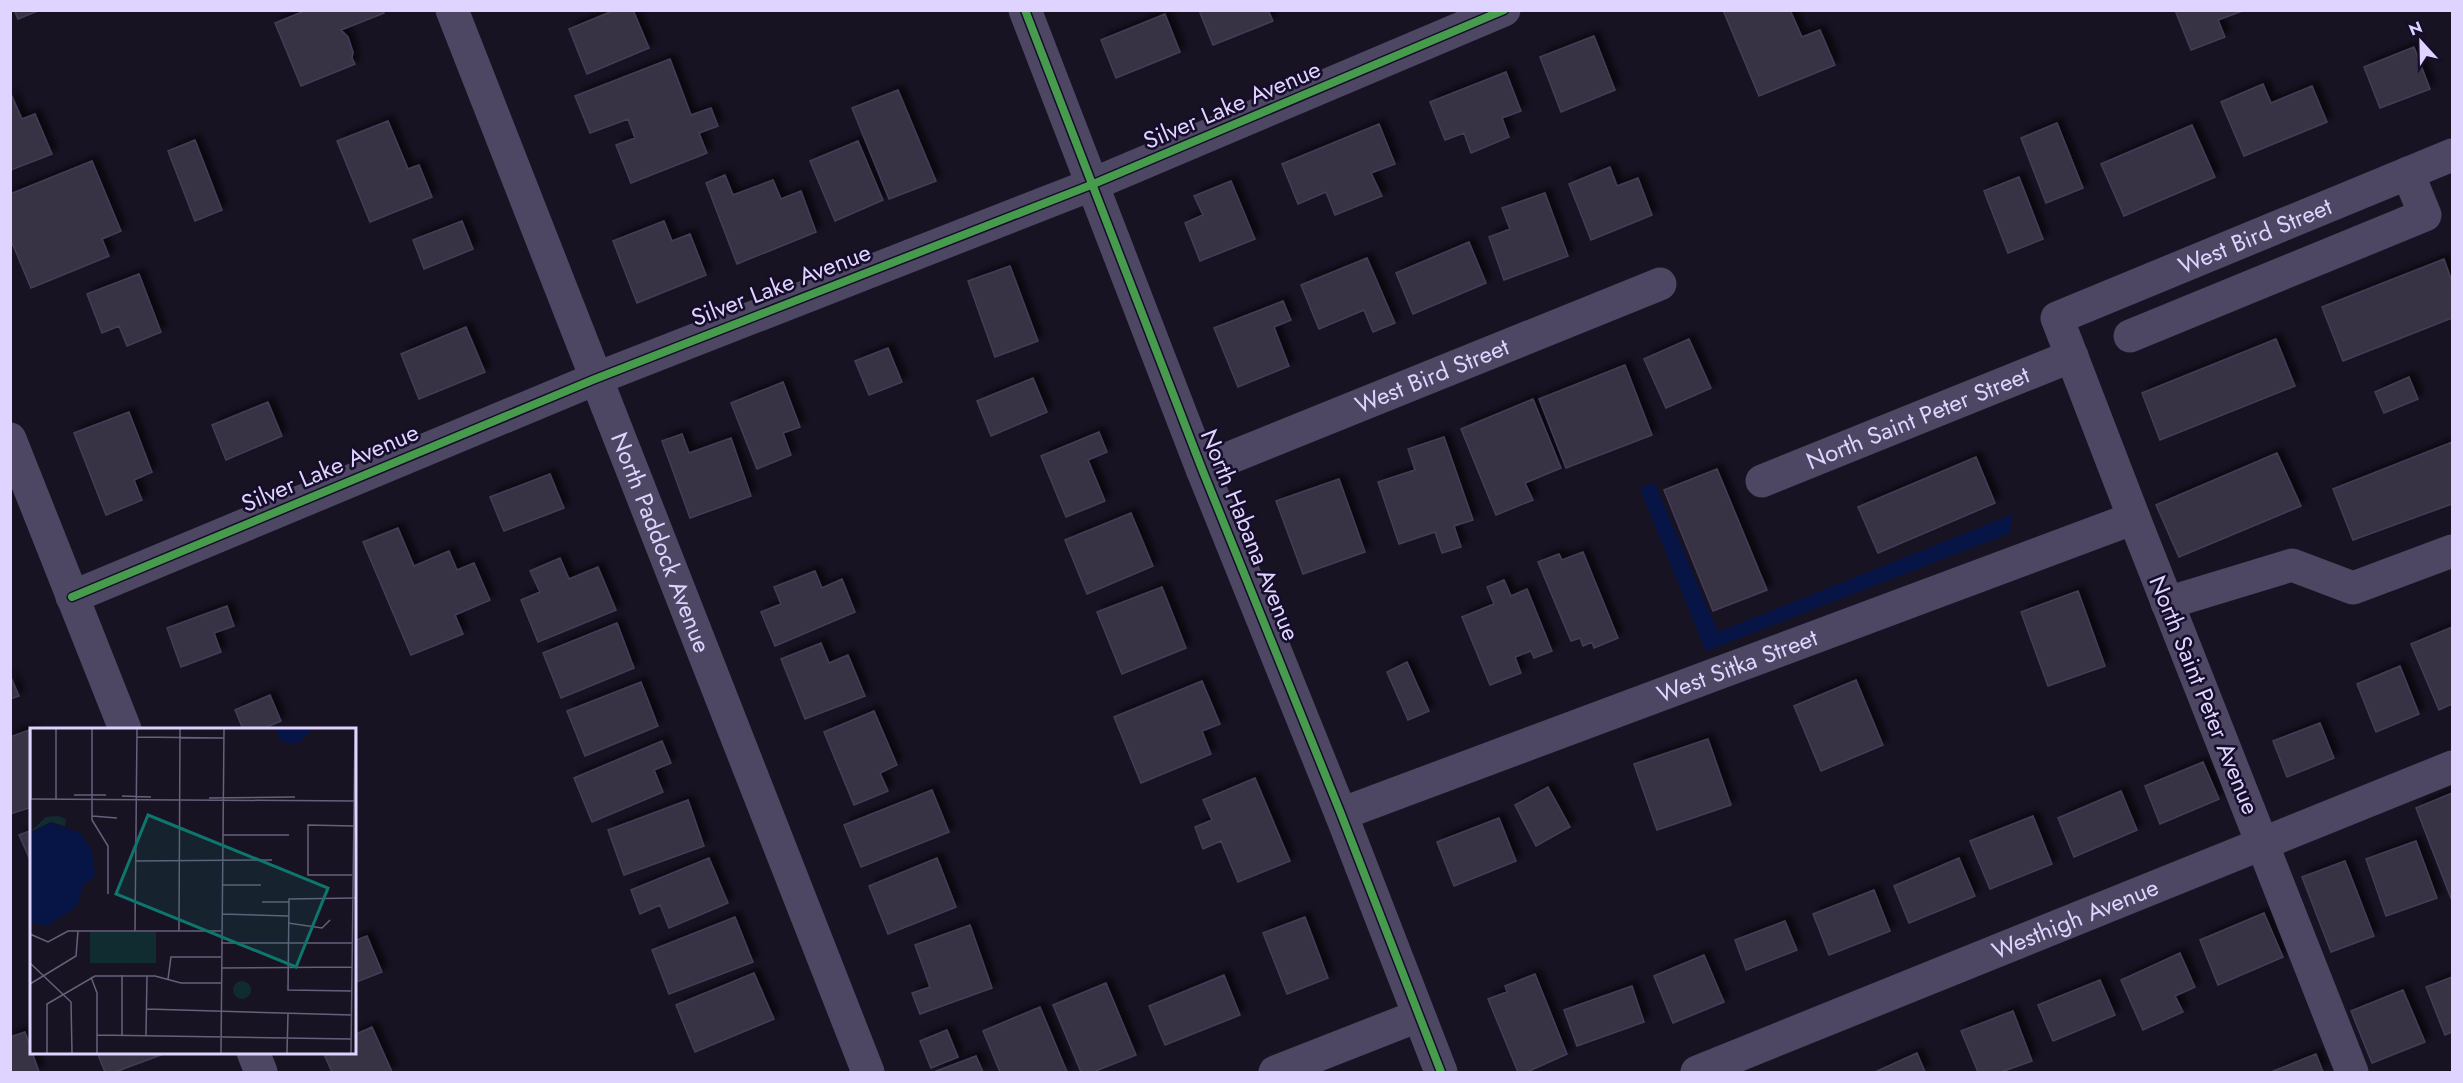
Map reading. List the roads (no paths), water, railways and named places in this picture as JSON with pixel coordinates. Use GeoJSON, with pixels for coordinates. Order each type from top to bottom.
{"type":"FeatureCollection","features":[{"type":"Feature","properties":{"kind":"street","name":"North Paddock Avenue"},"geometry":{"type":"LineString","coordinates":[[452,10],[868,1072]]}},
{"type":"Feature","properties":{"kind":"street","name":"North Habana Avenue"},"geometry":{"type":"LineString","coordinates":[[1025,10],[1202,469],[1341,814],[1441,1072]]}},
{"type":"Feature","properties":{"kind":"street","name":"Silver Lake Avenue"},"geometry":{"type":"LineString","coordinates":[[72,597],[595,379],[1091,185],[1504,10]]}},
{"type":"Feature","properties":{"kind":"street","name":"West Bird Street"},"geometry":{"type":"LineString","coordinates":[[2057,318],[2452,155]]}},
{"type":"Feature","properties":{"kind":"street"},"geometry":{"type":"LineString","coordinates":[[2130,336],[2425,215],[2408,173]]}},
{"type":"Feature","properties":{"kind":"street","name":"West Bird Street"},"geometry":{"type":"LineString","coordinates":[[1202,469],[1660,284]]}},
{"type":"Feature","properties":{"kind":"street","name":"North Saint Peter Avenue"},"geometry":{"type":"LineString","coordinates":[[2057,318],[2352,1072]]}},
{"type":"Feature","properties":{"kind":"street","name":"North Saint Peter Street"},"geometry":{"type":"LineString","coordinates":[[1762,480],[2072,356]]}},
{"type":"Feature","properties":{"kind":"street"},"geometry":{"type":"LineString","coordinates":[[10,438],[125,728]]}},
{"type":"Feature","properties":{"kind":"street","name":"West Sitka Street"},"geometry":{"type":"LineString","coordinates":[[1341,814],[2134,519]]}},
{"type":"Feature","properties":{"kind":"street"},"geometry":{"type":"LineString","coordinates":[[2167,603],[2292,565],[2354,588],[2452,550]]}},
{"type":"Feature","properties":{"kind":"street","name":"Westhigh Avenue"},"geometry":{"type":"LineString","coordinates":[[1697,1072],[2264,845],[2452,767]]}},
{"type":"Feature","properties":{"kind":"street"},"geometry":{"type":"LineString","coordinates":[[1275,1072],[1418,1016]]}},
{"type":"Feature","properties":{"kind":"street"},"geometry":{"type":"LineString","coordinates":[[253,1053],[261,1072]]}}]}
